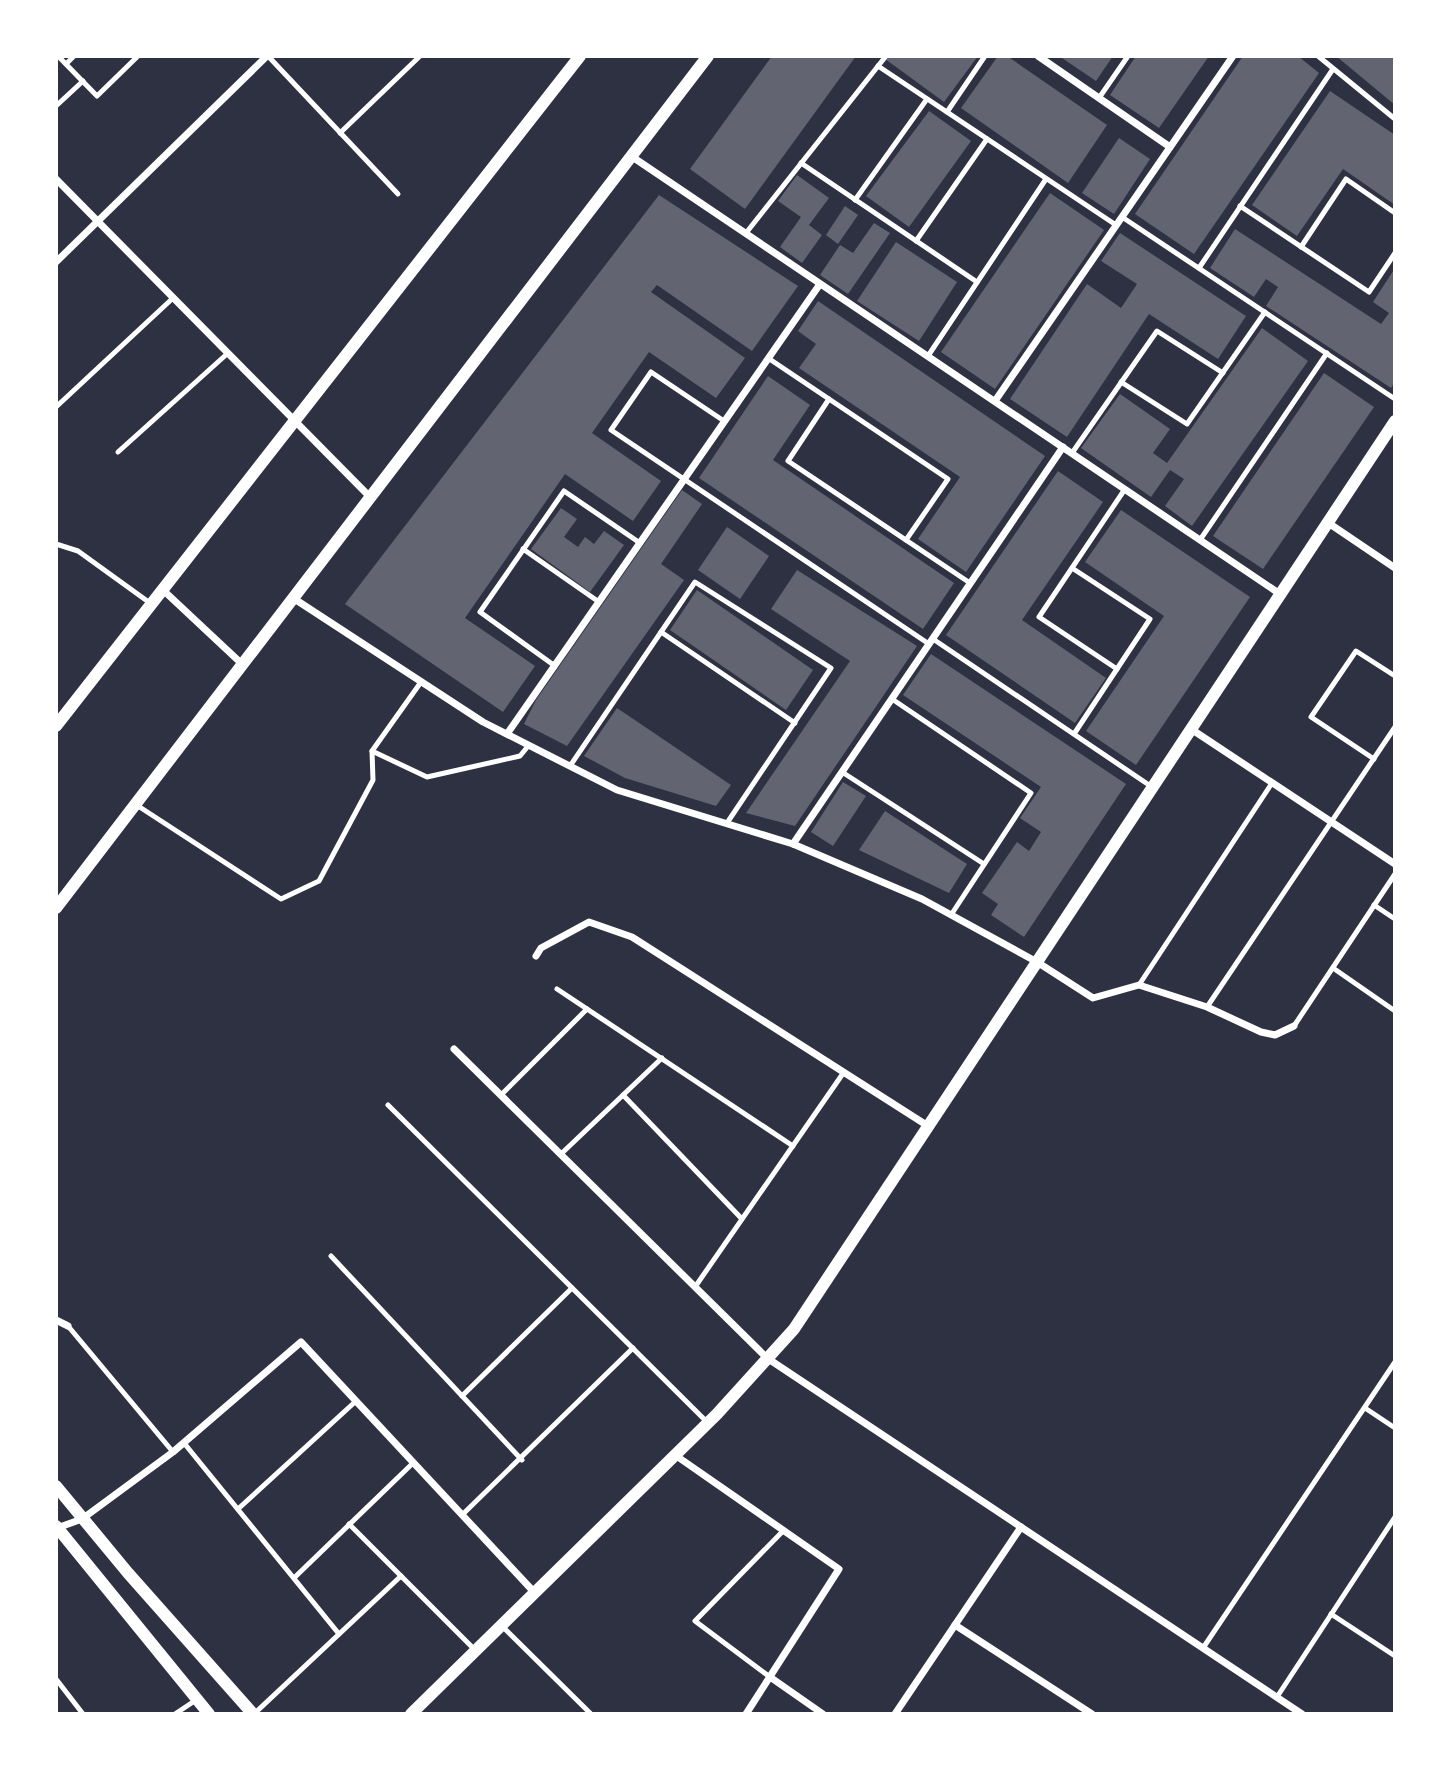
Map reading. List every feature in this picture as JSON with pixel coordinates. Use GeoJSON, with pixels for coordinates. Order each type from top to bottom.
{"type":"FeatureCollection","features":[{"type":"Feature","properties":{"kind":"street"},"geometry":{"type":"LineString","coordinates":[[56,262],[267,56]]}},
{"type":"Feature","properties":{"kind":"street"},"geometry":{"type":"LineString","coordinates":[[56,726],[580,56]]}},
{"type":"Feature","properties":{"kind":"street"},"geometry":{"type":"LineString","coordinates":[[56,908],[708,56]]}},
{"type":"Feature","properties":{"kind":"street"},"geometry":{"type":"LineString","coordinates":[[1038,56],[1170,147]]}},
{"type":"Feature","properties":{"kind":"street"},"geometry":{"type":"LineString","coordinates":[[995,401],[1233,56]]}},
{"type":"Feature","properties":{"kind":"street"},"geometry":{"type":"LineString","coordinates":[[631,156],[1280,594]]}},
{"type":"Feature","properties":{"kind":"street"},"geometry":{"type":"LineString","coordinates":[[56,179],[370,497]]}},
{"type":"Feature","properties":{"kind":"street"},"geometry":{"type":"LineString","coordinates":[[507,734],[820,284]]}},
{"type":"Feature","properties":{"kind":"street"},"geometry":{"type":"LineString","coordinates":[[411,1714],[708,1423],[794,1329],[1395,421]]}},
{"type":"Feature","properties":{"kind":"street"},"geometry":{"type":"LineString","coordinates":[[793,844],[1063,447]]}},
{"type":"Feature","properties":{"kind":"street"},"geometry":{"type":"LineString","coordinates":[[1327,522],[1395,568]]}},
{"type":"Feature","properties":{"kind":"street"},"geometry":{"type":"LineString","coordinates":[[163,590],[242,664]]}},
{"type":"Feature","properties":{"kind":"street"},"geometry":{"type":"LineString","coordinates":[[293,598],[483,722],[617,790],[793,844],[922,899],[1037,962],[1093,998],[1139,985],[1207,1007],[1261,1032],[1275,1035],[1294,1026]]}},
{"type":"Feature","properties":{"kind":"street"},"geometry":{"type":"LineString","coordinates":[[1191,729],[1395,864]]}},
{"type":"Feature","properties":{"kind":"street"},"geometry":{"type":"LineString","coordinates":[[536,956],[541,948],[589,922],[632,937],[928,1126]]}},
{"type":"Feature","properties":{"kind":"street"},"geometry":{"type":"LineString","coordinates":[[454,1049],[767,1358],[1302,1714]]}},
{"type":"Feature","properties":{"kind":"street"},"geometry":{"type":"LineString","coordinates":[[56,1320],[68,1326]]}},
{"type":"Feature","properties":{"kind":"street"},"geometry":{"type":"LineString","coordinates":[[209,1714],[57,1527],[82,1519],[173,1452],[301,1342],[534,1592]]}},
{"type":"Feature","properties":{"kind":"street"},"geometry":{"type":"LineString","coordinates":[[675,1455],[839,1569],[746,1714]]}},
{"type":"Feature","properties":{"kind":"street"},"geometry":{"type":"LineString","coordinates":[[56,1486],[254,1714]]}},
{"type":"Feature","properties":{"kind":"street"},"geometry":{"type":"LineString","coordinates":[[895,1714],[1021,1527]]}},
{"type":"Feature","properties":{"kind":"street"},"geometry":{"type":"LineString","coordinates":[[955,1625],[1092,1714]]}},
{"type":"Feature","properties":{"kind":"street"},"geometry":{"type":"LineString","coordinates":[[770,1678],[823,1714]]}},
{"type":"Feature","properties":{"kind":"lane"},"geometry":{"type":"LineString","coordinates":[[58,56],[97,96],[138,56]]}},
{"type":"Feature","properties":{"kind":"lane"},"geometry":{"type":"LineString","coordinates":[[66,64],[74,56]]}},
{"type":"Feature","properties":{"kind":"lane"},"geometry":{"type":"LineString","coordinates":[[267,56],[398,194]]}},
{"type":"Feature","properties":{"kind":"lane"},"geometry":{"type":"LineString","coordinates":[[340,133],[420,56]]}},
{"type":"Feature","properties":{"kind":"lane"},"geometry":{"type":"LineString","coordinates":[[746,233],[886,56]]}},
{"type":"Feature","properties":{"kind":"lane"},"geometry":{"type":"LineString","coordinates":[[947,112],[985,56]]}},
{"type":"Feature","properties":{"kind":"lane"},"geometry":{"type":"LineString","coordinates":[[1099,98],[1128,56]]}},
{"type":"Feature","properties":{"kind":"lane"},"geometry":{"type":"LineString","coordinates":[[1318,56],[1395,119]]}},
{"type":"Feature","properties":{"kind":"lane"},"geometry":{"type":"LineString","coordinates":[[878,66],[1116,225]]}},
{"type":"Feature","properties":{"kind":"lane"},"geometry":{"type":"LineString","coordinates":[[1199,268],[1333,69]]}},
{"type":"Feature","properties":{"kind":"lane"},"geometry":{"type":"LineString","coordinates":[[56,106],[83,81]]}},
{"type":"Feature","properties":{"kind":"lane"},"geometry":{"type":"LineString","coordinates":[[855,200],[927,99]]}},
{"type":"Feature","properties":{"kind":"lane"},"geometry":{"type":"LineString","coordinates":[[916,241],[987,139]]}},
{"type":"Feature","properties":{"kind":"lane"},"geometry":{"type":"LineString","coordinates":[[802,163],[977,282]]}},
{"type":"Feature","properties":{"kind":"lane"},"geometry":{"type":"LineString","coordinates":[[928,356],[1046,179]]}},
{"type":"Feature","properties":{"kind":"lane"},"geometry":{"type":"LineString","coordinates":[[1301,247],[1346,179],[1395,212]]}},
{"type":"Feature","properties":{"kind":"lane"},"geometry":{"type":"LineString","coordinates":[[1240,206],[1369,292],[1395,253]]}},
{"type":"Feature","properties":{"kind":"lane"},"geometry":{"type":"LineString","coordinates":[[1122,217],[1395,398]]}},
{"type":"Feature","properties":{"kind":"lane"},"geometry":{"type":"LineString","coordinates":[[56,407],[173,298]]}},
{"type":"Feature","properties":{"kind":"lane"},"geometry":{"type":"LineString","coordinates":[[1121,382],[1187,424],[1265,312]]}},
{"type":"Feature","properties":{"kind":"lane"},"geometry":{"type":"LineString","coordinates":[[1072,453],[1157,331],[1223,373]]}},
{"type":"Feature","properties":{"kind":"lane"},"geometry":{"type":"LineString","coordinates":[[118,452],[228,353]]}},
{"type":"Feature","properties":{"kind":"lane"},"geometry":{"type":"LineString","coordinates":[[1200,540],[1327,353]]}},
{"type":"Feature","properties":{"kind":"lane"},"geometry":{"type":"LineString","coordinates":[[768,358],[947,480],[906,540]]}},
{"type":"Feature","properties":{"kind":"lane"},"geometry":{"type":"LineString","coordinates":[[724,421],[651,372],[611,430],[1152,787]]}},
{"type":"Feature","properties":{"kind":"lane"},"geometry":{"type":"LineString","coordinates":[[829,399],[788,461],[970,583]]}},
{"type":"Feature","properties":{"kind":"lane"},"geometry":{"type":"LineString","coordinates":[[1116,669],[1039,617],[1125,489]]}},
{"type":"Feature","properties":{"kind":"lane"},"geometry":{"type":"LineString","coordinates":[[555,666],[480,612],[523,549],[564,491],[640,543]]}},
{"type":"Feature","properties":{"kind":"lane"},"geometry":{"type":"LineString","coordinates":[[56,544],[78,551],[152,604]]}},
{"type":"Feature","properties":{"kind":"lane"},"geometry":{"type":"LineString","coordinates":[[523,549],[599,602]]}},
{"type":"Feature","properties":{"kind":"lane"},"geometry":{"type":"LineString","coordinates":[[1072,568],[1150,619],[1074,734]]}},
{"type":"Feature","properties":{"kind":"lane"},"geometry":{"type":"LineString","coordinates":[[570,766],[695,582],[831,668],[727,823]]}},
{"type":"Feature","properties":{"kind":"lane"},"geometry":{"type":"LineString","coordinates":[[661,632],[795,723]]}},
{"type":"Feature","properties":{"kind":"lane"},"geometry":{"type":"LineString","coordinates":[[1374,759],[1311,717],[1356,651],[1395,676]]}},
{"type":"Feature","properties":{"kind":"lane"},"geometry":{"type":"LineString","coordinates":[[135,804],[281,899],[319,881],[373,780],[372,751],[421,682]]}},
{"type":"Feature","properties":{"kind":"lane"},"geometry":{"type":"LineString","coordinates":[[892,699],[1031,793],[951,915]]}},
{"type":"Feature","properties":{"kind":"lane"},"geometry":{"type":"LineString","coordinates":[[1207,1007],[1395,727]]}},
{"type":"Feature","properties":{"kind":"lane"},"geometry":{"type":"LineString","coordinates":[[372,751],[427,777],[520,756],[529,745]]}},
{"type":"Feature","properties":{"kind":"lane"},"geometry":{"type":"LineString","coordinates":[[842,772],[984,864]]}},
{"type":"Feature","properties":{"kind":"lane"},"geometry":{"type":"LineString","coordinates":[[1139,985],[1272,783]]}},
{"type":"Feature","properties":{"kind":"lane"},"geometry":{"type":"LineString","coordinates":[[1294,1026],[1395,874]]}},
{"type":"Feature","properties":{"kind":"lane"},"geometry":{"type":"LineString","coordinates":[[1374,905],[1395,919]]}},
{"type":"Feature","properties":{"kind":"lane"},"geometry":{"type":"LineString","coordinates":[[1333,968],[1395,1011]]}},
{"type":"Feature","properties":{"kind":"lane"},"geometry":{"type":"LineString","coordinates":[[557,989],[793,1146]]}},
{"type":"Feature","properties":{"kind":"lane"},"geometry":{"type":"LineString","coordinates":[[501,1095],[587,1009]]}},
{"type":"Feature","properties":{"kind":"lane"},"geometry":{"type":"LineString","coordinates":[[561,1154],[662,1058]]}},
{"type":"Feature","properties":{"kind":"lane"},"geometry":{"type":"LineString","coordinates":[[695,1287],[844,1072]]}},
{"type":"Feature","properties":{"kind":"lane"},"geometry":{"type":"LineString","coordinates":[[623,1095],[742,1219]]}},
{"type":"Feature","properties":{"kind":"lane"},"geometry":{"type":"LineString","coordinates":[[388,1105],[708,1423]]}},
{"type":"Feature","properties":{"kind":"lane"},"geometry":{"type":"LineString","coordinates":[[331,1256],[522,1460]]}},
{"type":"Feature","properties":{"kind":"lane"},"geometry":{"type":"LineString","coordinates":[[462,1396],[572,1288]]}},
{"type":"Feature","properties":{"kind":"lane"},"geometry":{"type":"LineString","coordinates":[[68,1326],[173,1452]]}},
{"type":"Feature","properties":{"kind":"lane"},"geometry":{"type":"LineString","coordinates":[[463,1515],[522,1460],[633,1348]]}},
{"type":"Feature","properties":{"kind":"lane"},"geometry":{"type":"LineString","coordinates":[[1203,1648],[1395,1363]]}},
{"type":"Feature","properties":{"kind":"lane"},"geometry":{"type":"LineString","coordinates":[[238,1509],[356,1401]]}},
{"type":"Feature","properties":{"kind":"lane"},"geometry":{"type":"LineString","coordinates":[[1364,1408],[1395,1428]]}},
{"type":"Feature","properties":{"kind":"lane"},"geometry":{"type":"LineString","coordinates":[[184,1443],[339,1634]]}},
{"type":"Feature","properties":{"kind":"lane"},"geometry":{"type":"LineString","coordinates":[[294,1578],[413,1463]]}},
{"type":"Feature","properties":{"kind":"lane"},"geometry":{"type":"LineString","coordinates":[[1276,1697],[1395,1517]]}},
{"type":"Feature","properties":{"kind":"lane"},"geometry":{"type":"LineString","coordinates":[[349,1524],[475,1650]]}},
{"type":"Feature","properties":{"kind":"lane"},"geometry":{"type":"LineString","coordinates":[[770,1678],[695,1621],[784,1530]]}},
{"type":"Feature","properties":{"kind":"lane"},"geometry":{"type":"LineString","coordinates":[[254,1714],[401,1576]]}},
{"type":"Feature","properties":{"kind":"lane"},"geometry":{"type":"LineString","coordinates":[[1331,1614],[1395,1656]]}},
{"type":"Feature","properties":{"kind":"lane"},"geometry":{"type":"LineString","coordinates":[[501,1625],[591,1714]]}},
{"type":"Feature","properties":{"kind":"lane"},"geometry":{"type":"LineString","coordinates":[[56,1679],[83,1714]]}},
{"type":"Feature","properties":{"kind":"lane"},"geometry":{"type":"LineString","coordinates":[[175,1714],[197,1699]]}},
{"type":"Feature","properties":{"kind":"building"},"geometry":{"type":"Polygon","coordinates":[[[772,56],[856,56],[745,209],[690,169],[772,56]]]}},
{"type":"Feature","properties":{"kind":"building"},"geometry":{"type":"Polygon","coordinates":[[[881,56],[978,56],[944,102],[881,56]]]}},
{"type":"Feature","properties":{"kind":"building"},"geometry":{"type":"Polygon","coordinates":[[[998,56],[1007,56],[1107,125],[1068,183],[961,108],[998,56]]]}},
{"type":"Feature","properties":{"kind":"building"},"geometry":{"type":"Polygon","coordinates":[[[1059,56],[1113,56],[1096,81],[1059,56]]]}},
{"type":"Feature","properties":{"kind":"building"},"geometry":{"type":"Polygon","coordinates":[[[1136,56],[1209,56],[1159,128],[1110,95],[1136,56]]]}},
{"type":"Feature","properties":{"kind":"building"},"geometry":{"type":"Polygon","coordinates":[[[1243,56],[1298,56],[1319,73],[1194,254],[1135,214],[1243,56]]]}},
{"type":"Feature","properties":{"kind":"building"},"geometry":{"type":"Polygon","coordinates":[[[1336,56],[1395,56],[1395,105],[1336,56]]]}},
{"type":"Feature","properties":{"kind":"building"},"geometry":{"type":"Polygon","coordinates":[[[1330,91],[1395,135],[1395,205],[1343,169],[1297,236],[1252,205],[1330,91]]]}},
{"type":"Feature","properties":{"kind":"building"},"geometry":{"type":"Polygon","coordinates":[[[929,111],[971,141],[909,227],[866,196],[929,111]]]}},
{"type":"Feature","properties":{"kind":"building"},"geometry":{"type":"Polygon","coordinates":[[[1119,138],[1150,159],[1114,214],[1082,193],[1119,138]]]}},
{"type":"Feature","properties":{"kind":"building"},"geometry":{"type":"Polygon","coordinates":[[[797,175],[829,198],[809,225],[822,235],[802,263],[780,247],[801,217],[778,201],[797,175]]]}},
{"type":"Feature","properties":{"kind":"building"},"geometry":{"type":"Polygon","coordinates":[[[1050,193],[1104,230],[995,389],[941,352],[1050,193]]]}},
{"type":"Feature","properties":{"kind":"building"},"geometry":{"type":"Polygon","coordinates":[[[659,195],[798,286],[752,351],[657,285],[651,292],[745,358],[716,398],[649,352],[592,433],[661,481],[633,521],[565,474],[465,618],[535,666],[503,712],[345,604],[659,195]]]}},
{"type":"Feature","properties":{"kind":"building"},"geometry":{"type":"Polygon","coordinates":[[[845,206],[858,215],[838,244],[826,235],[845,206]]]}},
{"type":"Feature","properties":{"kind":"building"},"geometry":{"type":"Polygon","coordinates":[[[874,223],[890,233],[848,294],[820,275],[840,245],[853,253],[874,223]]]}},
{"type":"Feature","properties":{"kind":"building"},"geometry":{"type":"Polygon","coordinates":[[[1235,229],[1381,324],[1389,313],[1373,302],[1395,268],[1395,382],[1391,388],[1266,306],[1278,287],[1266,279],[1254,297],[1210,268],[1235,229]]]}},
{"type":"Feature","properties":{"kind":"building"},"geometry":{"type":"Polygon","coordinates":[[[1120,233],[1246,316],[1218,359],[1149,314],[1067,437],[1010,399],[1087,284],[1121,308],[1137,284],[1101,261],[1120,233]]]}},
{"type":"Feature","properties":{"kind":"building"},"geometry":{"type":"Polygon","coordinates":[[[896,242],[957,282],[919,341],[857,301],[896,242]]]}},
{"type":"Feature","properties":{"kind":"building"},"geometry":{"type":"Polygon","coordinates":[[[818,301],[1045,456],[966,572],[918,539],[960,477],[799,368],[816,344],[798,331],[818,301]]]}},
{"type":"Feature","properties":{"kind":"building"},"geometry":{"type":"Polygon","coordinates":[[[1262,328],[1308,361],[1192,526],[1165,506],[1184,479],[1170,470],[1151,497],[1081,448],[1120,394],[1170,429],[1153,453],[1167,463],[1262,328]]]}},
{"type":"Feature","properties":{"kind":"building"},"geometry":{"type":"Polygon","coordinates":[[[1324,373],[1374,407],[1263,569],[1213,536],[1324,373]]]}},
{"type":"Feature","properties":{"kind":"building"},"geometry":{"type":"Polygon","coordinates":[[[768,376],[810,405],[773,460],[954,583],[923,629],[699,478],[768,376]]]}},
{"type":"Feature","properties":{"kind":"building"},"geometry":{"type":"Polygon","coordinates":[[[1058,471],[1103,502],[1022,620],[1106,678],[1075,723],[946,635],[1058,471]]]}},
{"type":"Feature","properties":{"kind":"building"},"geometry":{"type":"Polygon","coordinates":[[[682,490],[702,504],[661,564],[684,580],[567,746],[524,724],[536,700],[682,490]]]}},
{"type":"Feature","properties":{"kind":"building"},"geometry":{"type":"Polygon","coordinates":[[[561,508],[577,519],[564,537],[578,547],[585,537],[594,544],[604,531],[624,545],[590,592],[531,549],[561,508]]]}},
{"type":"Feature","properties":{"kind":"building"},"geometry":{"type":"Polygon","coordinates":[[[1121,510],[1250,597],[1136,765],[1086,731],[1164,616],[1085,562],[1121,510]]]}},
{"type":"Feature","properties":{"kind":"building"},"geometry":{"type":"Polygon","coordinates":[[[727,527],[769,556],[740,599],[698,570],[727,527]]]}},
{"type":"Feature","properties":{"kind":"building"},"geometry":{"type":"Polygon","coordinates":[[[797,570],[917,646],[795,826],[746,813],[850,661],[771,609],[797,570]]]}},
{"type":"Feature","properties":{"kind":"building"},"geometry":{"type":"Polygon","coordinates":[[[697,590],[813,670],[786,710],[670,630],[697,590]]]}},
{"type":"Feature","properties":{"kind":"building"},"geometry":{"type":"Polygon","coordinates":[[[931,654],[1126,784],[1024,937],[991,915],[998,904],[982,893],[1017,842],[1029,851],[1041,832],[1020,818],[1041,787],[903,695],[931,654]]]}},
{"type":"Feature","properties":{"kind":"building"},"geometry":{"type":"Polygon","coordinates":[[[617,708],[731,785],[716,806],[625,778],[584,756],[617,708]]]}},
{"type":"Feature","properties":{"kind":"building"},"geometry":{"type":"Polygon","coordinates":[[[843,782],[866,796],[833,846],[811,832],[843,782]]]}},
{"type":"Feature","properties":{"kind":"building"},"geometry":{"type":"Polygon","coordinates":[[[885,811],[967,864],[949,893],[859,850],[885,811]]]}}]}
